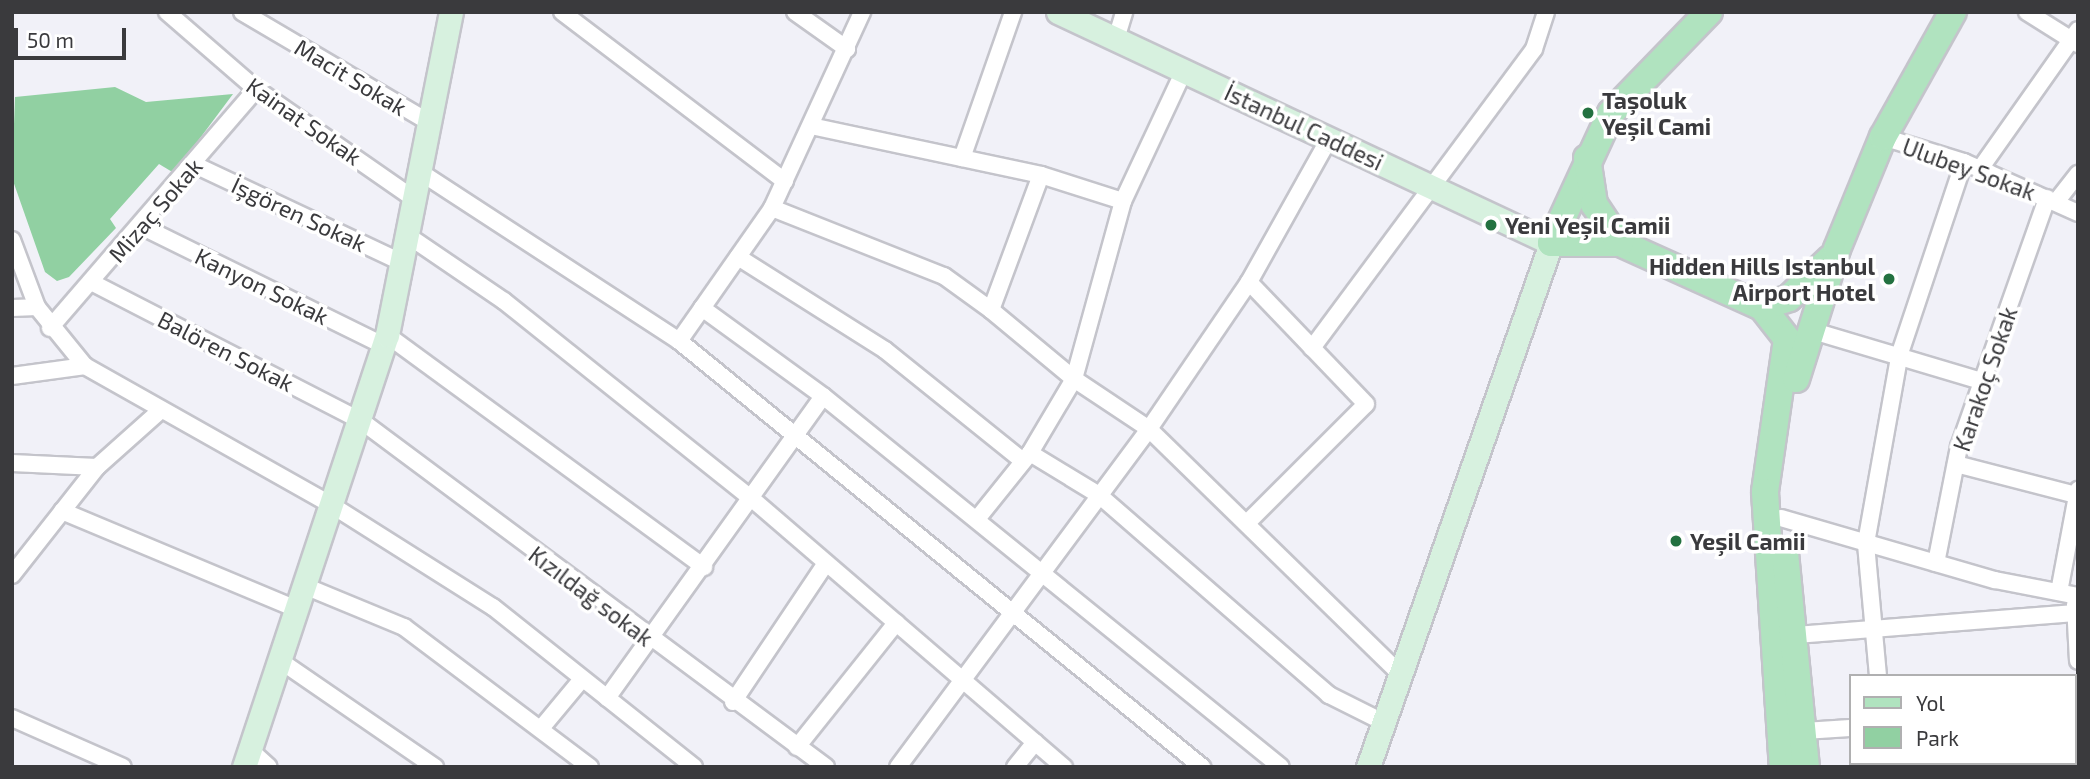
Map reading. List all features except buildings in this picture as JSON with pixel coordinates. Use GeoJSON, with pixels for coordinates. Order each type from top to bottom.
{"type":"FeatureCollection","features":[{"type":"Feature","properties":{"kind":"main road"},"geometry":{"type":"LineString","coordinates":[[1709,12],[1629,91],[1587,158],[1551,243],[1620,243],[1762,307],[1787,339],[1765,492],[1783,767]]}},
{"type":"Feature","properties":{"kind":"main road"},"geometry":{"type":"LineString","coordinates":[[1806,767],[1796,635],[1781,518],[1784,440],[1810,330],[1838,248],[1883,137],[1953,12]]}},
{"type":"Feature","properties":{"kind":"main road"},"geometry":{"type":"LineString","coordinates":[[1587,158],[1594,204],[1620,243]]}},
{"type":"Feature","properties":{"kind":"main road"},"geometry":{"type":"LineString","coordinates":[[1762,307],[1789,298],[1838,248]]}},
{"type":"Feature","properties":{"kind":"street","name":"Kainat Sokak"},"geometry":{"type":"LineString","coordinates":[[167,12],[256,89],[413,198]]}},
{"type":"Feature","properties":{"kind":"street","name":"Macit Sokak"},"geometry":{"type":"LineString","coordinates":[[242,12],[425,120]]}},
{"type":"Feature","properties":{"kind":"street"},"geometry":{"type":"LineString","coordinates":[[269,767],[247,758],[307,587],[385,340],[408,235],[425,120],[451,12]]}},
{"type":"Feature","properties":{"kind":"street"},"geometry":{"type":"LineString","coordinates":[[562,12],[785,181]]}},
{"type":"Feature","properties":{"kind":"street"},"geometry":{"type":"LineString","coordinates":[[795,12],[847,49]]}},
{"type":"Feature","properties":{"kind":"street"},"geometry":{"type":"LineString","coordinates":[[679,341],[772,208],[862,12]]}},
{"type":"Feature","properties":{"kind":"street"},"geometry":{"type":"LineString","coordinates":[[962,158],[1013,12]]}},
{"type":"Feature","properties":{"kind":"street","name":"İstanbul Caddesi"},"geometry":{"type":"LineString","coordinates":[[1058,12],[1551,243]]}},
{"type":"Feature","properties":{"kind":"street"},"geometry":{"type":"LineString","coordinates":[[1116,39],[1124,12]]}},
{"type":"Feature","properties":{"kind":"street"},"geometry":{"type":"LineString","coordinates":[[1312,348],[1534,49],[1546,12]]}},
{"type":"Feature","properties":{"kind":"street"},"geometry":{"type":"LineString","coordinates":[[1980,169],[2075,38],[2027,12]]}},
{"type":"Feature","properties":{"kind":"street"},"geometry":{"type":"LineString","coordinates":[[977,519],[1027,457],[1074,379],[1123,201],[1184,71]]}},
{"type":"Feature","properties":{"kind":"street","name":"Mizaç Sokak"},"geometry":{"type":"LineString","coordinates":[[50,328],[195,166],[256,89]]}},
{"type":"Feature","properties":{"kind":"street"},"geometry":{"type":"LineString","coordinates":[[811,126],[1041,175],[1123,201]]}},
{"type":"Feature","properties":{"kind":"street","name":"Ulubey Sokak"},"geometry":{"type":"LineString","coordinates":[[1883,137],[1964,162],[2078,213]]}},
{"type":"Feature","properties":{"kind":"street"},"geometry":{"type":"LineString","coordinates":[[898,767],[1014,616],[1041,574],[1149,429],[1249,282],[1329,139]]}},
{"type":"Feature","properties":{"kind":"street"},"geometry":{"type":"LineString","coordinates":[[1878,674],[1866,543],[1900,353],[1964,162]]}},
{"type":"Feature","properties":{"kind":"street","name":"İşgören Sokak"},"geometry":{"type":"LineString","coordinates":[[195,166],[403,262]]}},
{"type":"Feature","properties":{"kind":"street"},"geometry":{"type":"LineString","coordinates":[[417,170],[679,341],[1202,767]]}},
{"type":"Feature","properties":{"kind":"street","name":"Karakoç Sokak"},"geometry":{"type":"LineString","coordinates":[[1936,563],[1956,464],[1984,382],[2052,200],[2078,174]]}},
{"type":"Feature","properties":{"kind":"street"},"geometry":{"type":"LineString","coordinates":[[991,310],[1041,175]]}},
{"type":"Feature","properties":{"kind":"street"},"geometry":{"type":"LineString","coordinates":[[772,208],[944,276],[991,310],[1074,379],[1149,429],[1249,521],[1399,673]]}},
{"type":"Feature","properties":{"kind":"street","name":"Kanyon Sokak"},"geometry":{"type":"LineString","coordinates":[[141,226],[385,340],[704,567]]}},
{"type":"Feature","properties":{"kind":"street"},"geometry":{"type":"LineString","coordinates":[[408,235],[504,300],[751,498],[1064,767]]}},
{"type":"Feature","properties":{"kind":"street"},"geometry":{"type":"LineString","coordinates":[[13,243],[37,307],[50,328],[85,366],[333,506],[493,607],[694,767]]}},
{"type":"Feature","properties":{"kind":"street"},"geometry":{"type":"LineString","coordinates":[[1368,767],[1551,243]]}},
{"type":"Feature","properties":{"kind":"street"},"geometry":{"type":"LineString","coordinates":[[738,257],[885,350],[1027,457],[1099,495],[1329,695],[1383,722]]}},
{"type":"Feature","properties":{"kind":"street","name":"Balören Sokak"},"geometry":{"type":"LineString","coordinates":[[91,282],[360,420]]}},
{"type":"Feature","properties":{"kind":"street"},"geometry":{"type":"LineString","coordinates":[[1249,282],[1366,404],[1249,521]]}},
{"type":"Feature","properties":{"kind":"street"},"geometry":{"type":"LineString","coordinates":[[12,308],[37,307]]}},
{"type":"Feature","properties":{"kind":"street"},"geometry":{"type":"LineString","coordinates":[[702,307],[823,396],[1281,767]]}},
{"type":"Feature","properties":{"kind":"street"},"geometry":{"type":"LineString","coordinates":[[1810,330],[1900,353],[1984,382]]}},
{"type":"Feature","properties":{"kind":"street"},"geometry":{"type":"LineString","coordinates":[[12,376],[85,366]]}},
{"type":"Feature","properties":{"kind":"street"},"geometry":{"type":"LineString","coordinates":[[607,698],[704,567],[823,396]]}},
{"type":"Feature","properties":{"kind":"street"},"geometry":{"type":"LineString","coordinates":[[12,575],[20,553],[62,511],[97,467],[162,410]]}},
{"type":"Feature","properties":{"kind":"street","name":"Kızıldağ sokak"},"geometry":{"type":"LineString","coordinates":[[360,420],[650,641],[827,767]]}},
{"type":"Feature","properties":{"kind":"street"},"geometry":{"type":"LineString","coordinates":[[12,463],[97,467]]}},
{"type":"Feature","properties":{"kind":"street"},"geometry":{"type":"LineString","coordinates":[[1956,464],[2077,493],[2070,594],[2075,613],[2078,661]]}},
{"type":"Feature","properties":{"kind":"street"},"geometry":{"type":"LineString","coordinates":[[62,511],[299,610]]}},
{"type":"Feature","properties":{"kind":"street"},"geometry":{"type":"LineString","coordinates":[[1781,518],[1936,563],[2070,594]]}},
{"type":"Feature","properties":{"kind":"street"},"geometry":{"type":"LineString","coordinates":[[733,702],[826,563]]}},
{"type":"Feature","properties":{"kind":"street"},"geometry":{"type":"LineString","coordinates":[[307,587],[404,627],[543,726],[590,767]]}},
{"type":"Feature","properties":{"kind":"street"},"geometry":{"type":"LineString","coordinates":[[1796,635],[2075,613]]}},
{"type":"Feature","properties":{"kind":"street"},"geometry":{"type":"LineString","coordinates":[[797,747],[896,623]]}},
{"type":"Feature","properties":{"kind":"street"},"geometry":{"type":"LineString","coordinates":[[282,662],[435,767]]}},
{"type":"Feature","properties":{"kind":"street"},"geometry":{"type":"LineString","coordinates":[[543,726],[583,679]]}},
{"type":"Feature","properties":{"kind":"street"},"geometry":{"type":"LineString","coordinates":[[12,718],[123,767]]}},
{"type":"Feature","properties":{"kind":"street"},"geometry":{"type":"LineString","coordinates":[[1804,731],[1848,728]]}},
{"type":"Feature","properties":{"kind":"street"},"geometry":{"type":"LineString","coordinates":[[1015,767],[1035,742]]}},
{"type":"Feature","properties":{"kind":"green space"},"geometry":{"type":"Polygon","coordinates":[[[115,87],[146,102],[233,94],[174,173],[159,164],[110,219],[116,228],[69,277],[57,281],[45,272],[12,178],[15,97],[115,87]]]}},
{"type":"Feature","properties":{"kind":"place","name":"Taşoluk Yeşil Cami"},"geometry":{"type":"Point","coordinates":[1588,113]}},
{"type":"Feature","properties":{"kind":"place","name":"Yeni Yeşil Camii"},"geometry":{"type":"Point","coordinates":[1491,225]}},
{"type":"Feature","properties":{"kind":"place","name":"Hidden Hills Istanbul Airport Hotel"},"geometry":{"type":"Point","coordinates":[1889,279]}},
{"type":"Feature","properties":{"kind":"place","name":"Yeşil Camii"},"geometry":{"type":"Point","coordinates":[1676,541]}}]}
